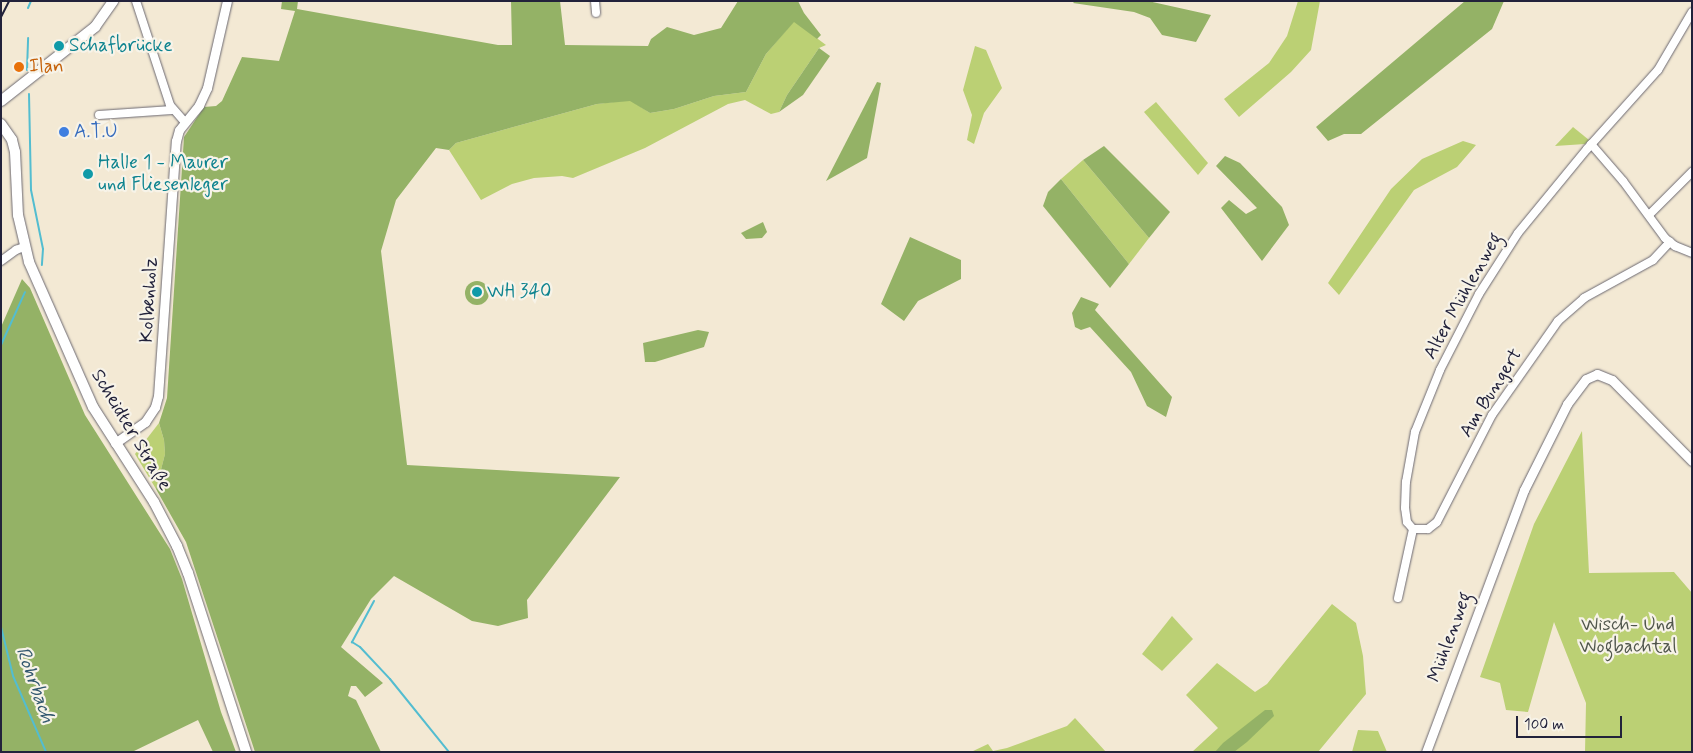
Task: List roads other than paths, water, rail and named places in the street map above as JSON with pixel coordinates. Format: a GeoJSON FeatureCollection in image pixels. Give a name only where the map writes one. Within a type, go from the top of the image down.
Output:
{"type":"FeatureCollection","features":[{"type":"Feature","properties":{"kind":"main road"},"geometry":{"type":"LineString","coordinates":[[1,101],[50,65],[95,27],[113,1]]}},
{"type":"Feature","properties":{"kind":"main road","name":"Scheidter Straße"},"geometry":{"type":"LineString","coordinates":[[1,124],[12,140],[16,152],[18,216],[24,247],[82,386],[115,443],[154,502],[177,546],[188,573],[246,752]]}},
{"type":"Feature","properties":{"kind":"street"},"geometry":{"type":"LineString","coordinates":[[136,1],[172,110],[185,122],[199,105],[208,88],[226,1]]}},
{"type":"Feature","properties":{"kind":"street"},"geometry":{"type":"LineString","coordinates":[[595,1],[596,13]]}},
{"type":"Feature","properties":{"kind":"street","name":"Alter Mühlenweg"},"geometry":{"type":"LineString","coordinates":[[1413,529],[1407,522],[1406,508],[1411,453],[1419,417],[1440,370],[1479,294],[1508,245],[1591,144],[1658,70],[1692,12]]}},
{"type":"Feature","properties":{"kind":"street"},"geometry":{"type":"LineString","coordinates":[[99,115],[172,110]]}},
{"type":"Feature","properties":{"kind":"street","name":"Kolbenholz"},"geometry":{"type":"LineString","coordinates":[[115,443],[145,422],[155,407],[158,396],[176,140],[185,122]]}},
{"type":"Feature","properties":{"kind":"street"},"geometry":{"type":"LineString","coordinates":[[1591,144],[1670,242],[1692,253]]}},
{"type":"Feature","properties":{"kind":"street"},"geometry":{"type":"LineString","coordinates":[[1649,215],[1692,172]]}},
{"type":"Feature","properties":{"kind":"street","name":"Am Bungert"},"geometry":{"type":"LineString","coordinates":[[1413,529],[1428,529],[1437,522],[1492,415],[1558,320],[1578,301],[1653,260],[1670,242]]}},
{"type":"Feature","properties":{"kind":"street"},"geometry":{"type":"LineString","coordinates":[[1,261],[16,250],[24,247]]}},
{"type":"Feature","properties":{"kind":"street","name":"Mühlenweg"},"geometry":{"type":"LineString","coordinates":[[1426,752],[1506,535],[1540,454],[1567,404],[1586,379],[1592,375],[1602,375],[1612,380],[1692,461]]}},
{"type":"Feature","properties":{"kind":"street"},"geometry":{"type":"LineString","coordinates":[[1398,598],[1413,529]]}},
{"type":"Feature","properties":{"kind":"waterway","name":"Rohrbach"},"geometry":{"type":"LineString","coordinates":[[28,8],[31,1]]}},
{"type":"Feature","properties":{"kind":"waterway","name":"Rohrbach"},"geometry":{"type":"LineString","coordinates":[[27,70],[28,38]]}},
{"type":"Feature","properties":{"kind":"waterway","name":"Rohrbach"},"geometry":{"type":"LineString","coordinates":[[29,94],[31,190],[43,249],[42,265]]}},
{"type":"Feature","properties":{"kind":"waterway","name":"Rohrbach"},"geometry":{"type":"LineString","coordinates":[[1,345],[25,292]]}},
{"type":"Feature","properties":{"kind":"waterway"},"geometry":{"type":"LineString","coordinates":[[374,601],[352,642],[360,647],[390,679],[449,752]]}},
{"type":"Feature","properties":{"kind":"waterway","name":"Rohrbach"},"geometry":{"type":"LineString","coordinates":[[1,627],[13,676],[46,752]]}},
{"type":"Feature","properties":{"kind":"railway"},"geometry":{"type":"LineString","coordinates":[[1,17],[9,1]]}},
{"type":"Feature","properties":{"kind":"place","name":"Schafbrücke"},"geometry":{"type":"Point","coordinates":[59,46]}},
{"type":"Feature","properties":{"kind":"place","name":"Ilan"},"geometry":{"type":"Point","coordinates":[19,67]}},
{"type":"Feature","properties":{"kind":"place","name":"A.T.U"},"geometry":{"type":"Point","coordinates":[64,132]}},
{"type":"Feature","properties":{"kind":"place","name":"Halle 1 - Maurer und Fliesenleger"},"geometry":{"type":"Point","coordinates":[88,174]}},
{"type":"Feature","properties":{"kind":"place","name":"WH 340"},"geometry":{"type":"Point","coordinates":[477,292]}},
{"type":"Feature","properties":{"kind":"park label","name":"Wisch- Und Wogbachtal"},"geometry":{"type":"Point","coordinates":[1628,636]}}]}
